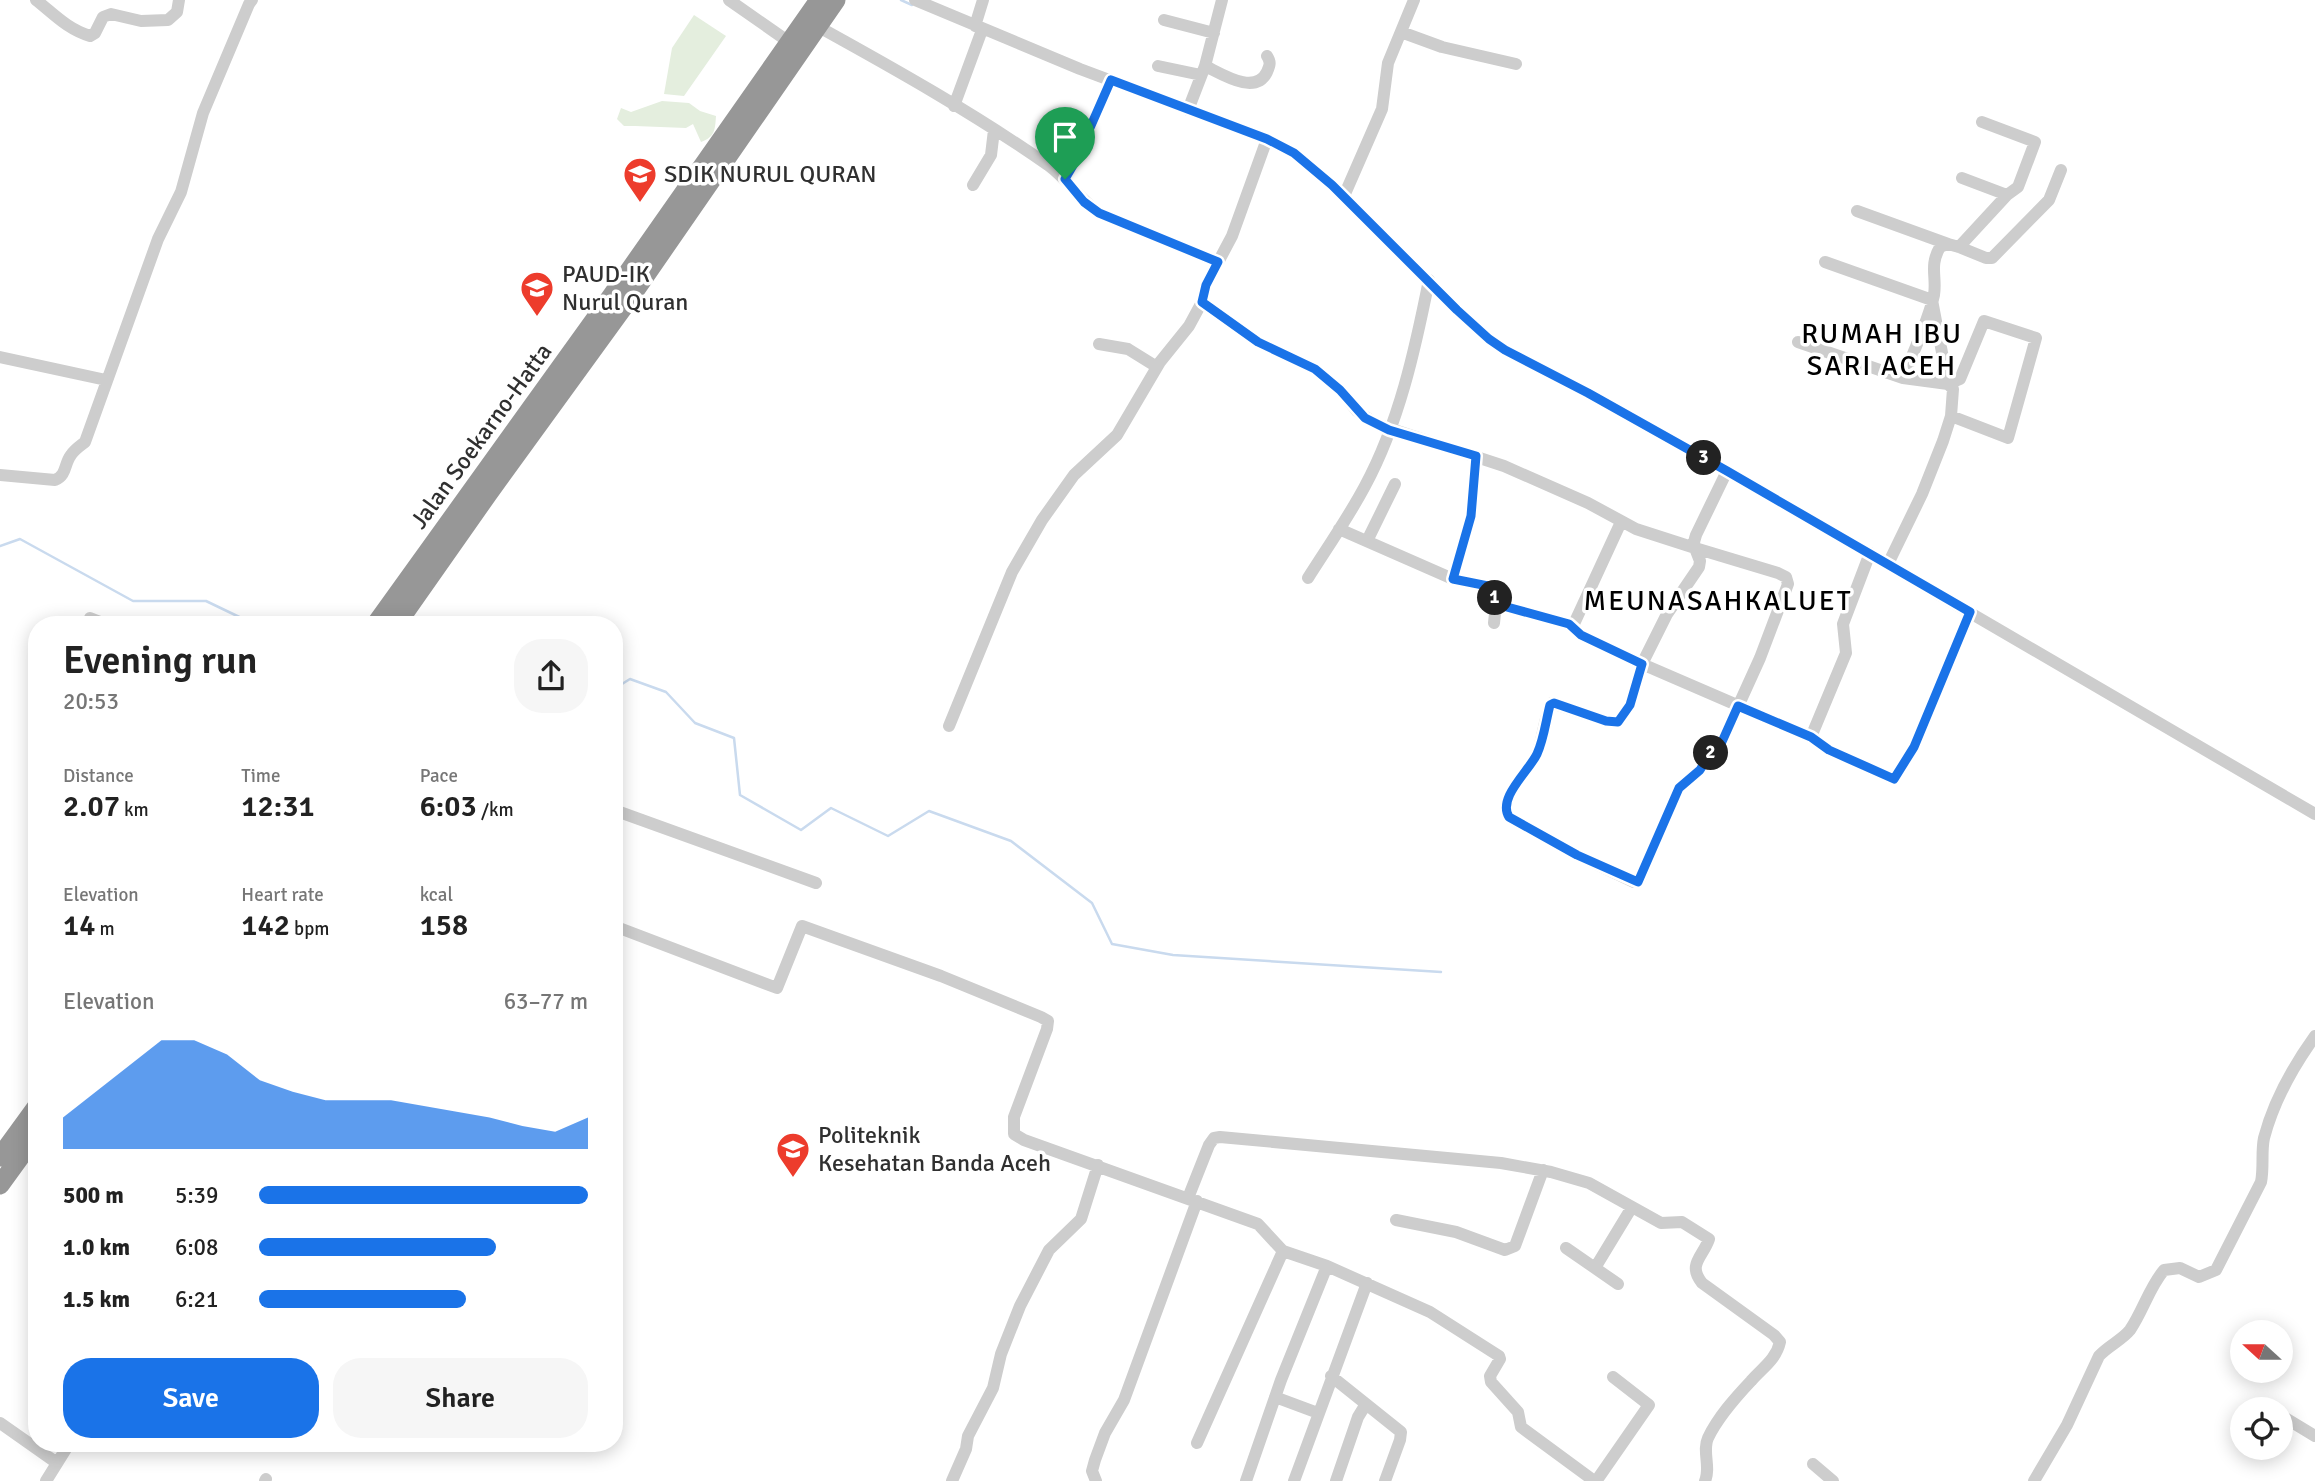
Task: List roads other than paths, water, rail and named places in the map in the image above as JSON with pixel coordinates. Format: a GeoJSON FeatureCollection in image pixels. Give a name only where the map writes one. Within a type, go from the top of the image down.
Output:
{"type":"FeatureCollection","features":[{"type":"Feature","properties":{"kind":"highway","name":"Jalan Soekarno-Hatta"},"geometry":{"type":"LineString","coordinates":[[402,616],[646,260],[819,0]]}},
{"type":"Feature","properties":{"kind":"highway","name":"Jalan Soekarno-Hatta"},"geometry":{"type":"LineString","coordinates":[[382,616],[836,0]]}},
{"type":"Feature","properties":{"kind":"highway"},"geometry":{"type":"LineString","coordinates":[[0,1157],[28,1118]]}},
{"type":"Feature","properties":{"kind":"highway"},"geometry":{"type":"LineString","coordinates":[[0,1185],[28,1146]]}},
{"type":"Feature","properties":{"kind":"street"},"geometry":{"type":"LineString","coordinates":[[36,0],[61,22],[78,33],[90,36],[95,33],[103,17],[111,14],[141,21],[168,20],[177,12],[179,0]]}},
{"type":"Feature","properties":{"kind":"street"},"geometry":{"type":"LineString","coordinates":[[0,475],[55,480],[61,478],[69,457],[85,442],[158,239],[181,192],[203,113],[252,0]]}},
{"type":"Feature","properties":{"kind":"street"},"geometry":{"type":"LineString","coordinates":[[729,0],[789,42]]}},
{"type":"Feature","properties":{"kind":"street"},"geometry":{"type":"LineString","coordinates":[[915,0],[979,32],[1109,84],[1188,110],[1265,144],[1294,153],[1344,197],[1457,310],[1505,350],[1588,393],[1868,558],[1888,564],[2315,814]]}},
{"type":"Feature","properties":{"kind":"street"},"geometry":{"type":"LineString","coordinates":[[954,106],[979,32],[984,0]]}},
{"type":"Feature","properties":{"kind":"street"},"geometry":{"type":"LineString","coordinates":[[1188,110],[1203,71],[1222,0]]}},
{"type":"Feature","properties":{"kind":"street"},"geometry":{"type":"LineString","coordinates":[[1344,197],[1382,109],[1388,63],[1414,0]]}},
{"type":"Feature","properties":{"kind":"street"},"geometry":{"type":"LineString","coordinates":[[1164,20],[1214,33]]}},
{"type":"Feature","properties":{"kind":"street"},"geometry":{"type":"LineString","coordinates":[[817,26],[994,130],[1065,179],[1084,202],[1099,213],[1218,262]]}},
{"type":"Feature","properties":{"kind":"street"},"geometry":{"type":"LineString","coordinates":[[1401,32],[1442,47],[1517,64]]}},
{"type":"Feature","properties":{"kind":"street"},"geometry":{"type":"LineString","coordinates":[[1158,66],[1203,71],[1248,84],[1261,81],[1270,62],[1267,56]]}},
{"type":"Feature","properties":{"kind":"street"},"geometry":{"type":"LineString","coordinates":[[1065,179],[1109,84]]}},
{"type":"Feature","properties":{"kind":"street"},"geometry":{"type":"LineString","coordinates":[[1903,378],[1934,294],[1933,274],[1940,247],[1954,245],[2018,187],[2035,142],[1982,122]]}},
{"type":"Feature","properties":{"kind":"street"},"geometry":{"type":"LineString","coordinates":[[973,185],[990,155],[994,130]]}},
{"type":"Feature","properties":{"kind":"street"},"geometry":{"type":"LineString","coordinates":[[949,726],[1012,572],[1042,520],[1074,475],[1117,435],[1157,367],[1189,326],[1202,302],[1206,285],[1232,236],[1265,144]]}},
{"type":"Feature","properties":{"kind":"street"},"geometry":{"type":"LineString","coordinates":[[1857,211],[1992,258],[2049,200],[2061,170]]}},
{"type":"Feature","properties":{"kind":"street"},"geometry":{"type":"LineString","coordinates":[[1962,178],[2007,195]]}},
{"type":"Feature","properties":{"kind":"street"},"geometry":{"type":"LineString","coordinates":[[1825,262],[1932,300]]}},
{"type":"Feature","properties":{"kind":"street"},"geometry":{"type":"LineString","coordinates":[[1308,578],[1365,486],[1389,430],[1414,356],[1429,280]]}},
{"type":"Feature","properties":{"kind":"street"},"geometry":{"type":"LineString","coordinates":[[1888,564],[1922,495],[1951,416],[1953,389],[1948,384],[1932,300]]}},
{"type":"Feature","properties":{"kind":"street"},"geometry":{"type":"LineString","coordinates":[[1202,302],[1258,342],[1315,369],[1340,390],[1365,418],[1389,430],[1476,456],[1576,498],[1636,529],[1695,548],[1746,562],[1778,573],[1788,580],[1760,658],[1721,744],[1709,755],[1700,770],[1679,788],[1640,879],[1634,882],[1577,855],[1509,817],[1506,805],[1509,796],[1537,754],[1550,705],[1554,703],[1606,721],[1618,722],[1630,705],[1642,664],[1667,614],[1699,567],[1700,561],[1695,548],[1694,542],[1725,475]]}},
{"type":"Feature","properties":{"kind":"street"},"geometry":{"type":"LineString","coordinates":[[1798,342],[1903,378],[1948,384],[1960,379],[1984,321],[2036,338],[2008,438],[1951,416]]}},
{"type":"Feature","properties":{"kind":"street"},"geometry":{"type":"LineString","coordinates":[[1099,344],[1128,349],[1157,367]]}},
{"type":"Feature","properties":{"kind":"street"},"geometry":{"type":"LineString","coordinates":[[0,357],[106,380]]}},
{"type":"Feature","properties":{"kind":"street"},"geometry":{"type":"LineString","coordinates":[[1453,579],[1471,516],[1476,456]]}},
{"type":"Feature","properties":{"kind":"street"},"geometry":{"type":"LineString","coordinates":[[1367,541],[1395,484]]}},
{"type":"Feature","properties":{"kind":"street"},"geometry":{"type":"LineString","coordinates":[[1573,626],[1621,522]]}},
{"type":"Feature","properties":{"kind":"street"},"geometry":{"type":"LineString","coordinates":[[1339,528],[1453,579],[1493,587],[1496,604],[1494,624]]}},
{"type":"Feature","properties":{"kind":"street"},"geometry":{"type":"LineString","coordinates":[[1811,737],[1846,653],[1843,624],[1868,558]]}},
{"type":"Feature","properties":{"kind":"street"},"geometry":{"type":"LineString","coordinates":[[1496,604],[1573,626],[1581,635],[1811,737],[1829,750],[1894,779],[1914,747],[1970,612]]}},
{"type":"Feature","properties":{"kind":"street"},"geometry":{"type":"LineString","coordinates":[[623,813],[816,884]]}},
{"type":"Feature","properties":{"kind":"street"},"geometry":{"type":"LineString","coordinates":[[623,929],[777,988],[802,926],[941,975],[1041,1017],[1048,1021],[1047,1029],[1013,1117],[1014,1134],[1024,1140],[1258,1224],[1283,1251],[1327,1266],[1430,1312],[1499,1356],[1490,1382],[1518,1412],[1521,1427],[1598,1480],[1649,1405],[1613,1377]]}},
{"type":"Feature","properties":{"kind":"street"},"geometry":{"type":"LineString","coordinates":[[2034,1481],[2067,1425],[2099,1356],[2127,1333],[2157,1278],[2164,1270],[2180,1268],[2199,1277],[2216,1270],[2261,1182],[2264,1140],[2276,1098],[2315,1036]]}},
{"type":"Feature","properties":{"kind":"street"},"geometry":{"type":"LineString","coordinates":[[1096,1481],[1092,1471],[1095,1460],[1105,1433],[1124,1400],[1209,1145],[1214,1138],[1220,1137],[1501,1163],[1544,1170],[1589,1183],[1661,1223],[1682,1222],[1707,1236],[1709,1242],[1695,1268],[1695,1275],[1780,1342],[1767,1367],[1754,1377],[1731,1404],[1708,1437],[1708,1471],[1705,1481]]}},
{"type":"Feature","properties":{"kind":"street"},"geometry":{"type":"LineString","coordinates":[[952,1481],[966,1449],[968,1436],[993,1388],[1001,1354],[1020,1306],[1049,1250],[1081,1219],[1098,1166]]}},
{"type":"Feature","properties":{"kind":"street"},"geometry":{"type":"LineString","coordinates":[[1396,1220],[1456,1232],[1505,1250],[1511,1249],[1515,1246],[1544,1170]]}},
{"type":"Feature","properties":{"kind":"street"},"geometry":{"type":"LineString","coordinates":[[1595,1268],[1632,1207]]}},
{"type":"Feature","properties":{"kind":"street"},"geometry":{"type":"LineString","coordinates":[[1566,1248],[1618,1284]]}},
{"type":"Feature","properties":{"kind":"street"},"geometry":{"type":"LineString","coordinates":[[1197,1443],[1283,1251]]}},
{"type":"Feature","properties":{"kind":"street"},"geometry":{"type":"LineString","coordinates":[[1246,1481],[1275,1397],[1327,1266]]}},
{"type":"Feature","properties":{"kind":"street"},"geometry":{"type":"LineString","coordinates":[[1294,1481],[1367,1283]]}},
{"type":"Feature","properties":{"kind":"street"},"geometry":{"type":"LineString","coordinates":[[1331,1376],[1401,1432],[1401,1440],[1385,1481]]}},
{"type":"Feature","properties":{"kind":"street"},"geometry":{"type":"LineString","coordinates":[[1275,1397],[1318,1413]]}},
{"type":"Feature","properties":{"kind":"street"},"geometry":{"type":"LineString","coordinates":[[1336,1481],[1358,1417],[1366,1404]]}},
{"type":"Feature","properties":{"kind":"street"},"geometry":{"type":"LineString","coordinates":[[0,1423],[28,1443]]}},
{"type":"Feature","properties":{"kind":"street"},"geometry":{"type":"LineString","coordinates":[[2293,1423],[2315,1436]]}},
{"type":"Feature","properties":{"kind":"street"},"geometry":{"type":"LineString","coordinates":[[41,1452],[57,1463]]}},
{"type":"Feature","properties":{"kind":"street"},"geometry":{"type":"LineString","coordinates":[[46,1481],[64,1452]]}},
{"type":"Feature","properties":{"kind":"street"},"geometry":{"type":"LineString","coordinates":[[1813,1464],[1833,1481]]}},
{"type":"Feature","properties":{"kind":"waterway"},"geometry":{"type":"LineString","coordinates":[[901,0],[912,5]]}},
{"type":"Feature","properties":{"kind":"waterway"},"geometry":{"type":"LineString","coordinates":[[0,546],[20,539],[133,601],[206,601],[237,616]]}},
{"type":"Feature","properties":{"kind":"waterway"},"geometry":{"type":"LineString","coordinates":[[623,683],[630,679],[666,692],[695,723],[734,738],[740,795],[801,830],[831,808],[888,836],[929,811],[1011,841],[1092,903],[1112,944],[1173,955],[1441,972]]}},
{"type":"Feature","properties":{"kind":"place","name":"SDIK NURUL QURAN"},"geometry":{"type":"Point","coordinates":[640,204]}},
{"type":"Feature","properties":{"kind":"place","name":"PAUD-IK Nurul Quran"},"geometry":{"type":"Point","coordinates":[537,318]}},
{"type":"Feature","properties":{"kind":"place","name":"Politeknik Kesehatan Banda Aceh"},"geometry":{"type":"Point","coordinates":[793,1179]}},
{"type":"Feature","properties":{"kind":"district","name":"RUMAH IBU SARI ACEH"},"geometry":{"type":"Point","coordinates":[1882,349]}},
{"type":"Feature","properties":{"kind":"district","name":"MEUNASAHKALUET"},"geometry":{"type":"Point","coordinates":[1718,600]}}]}
